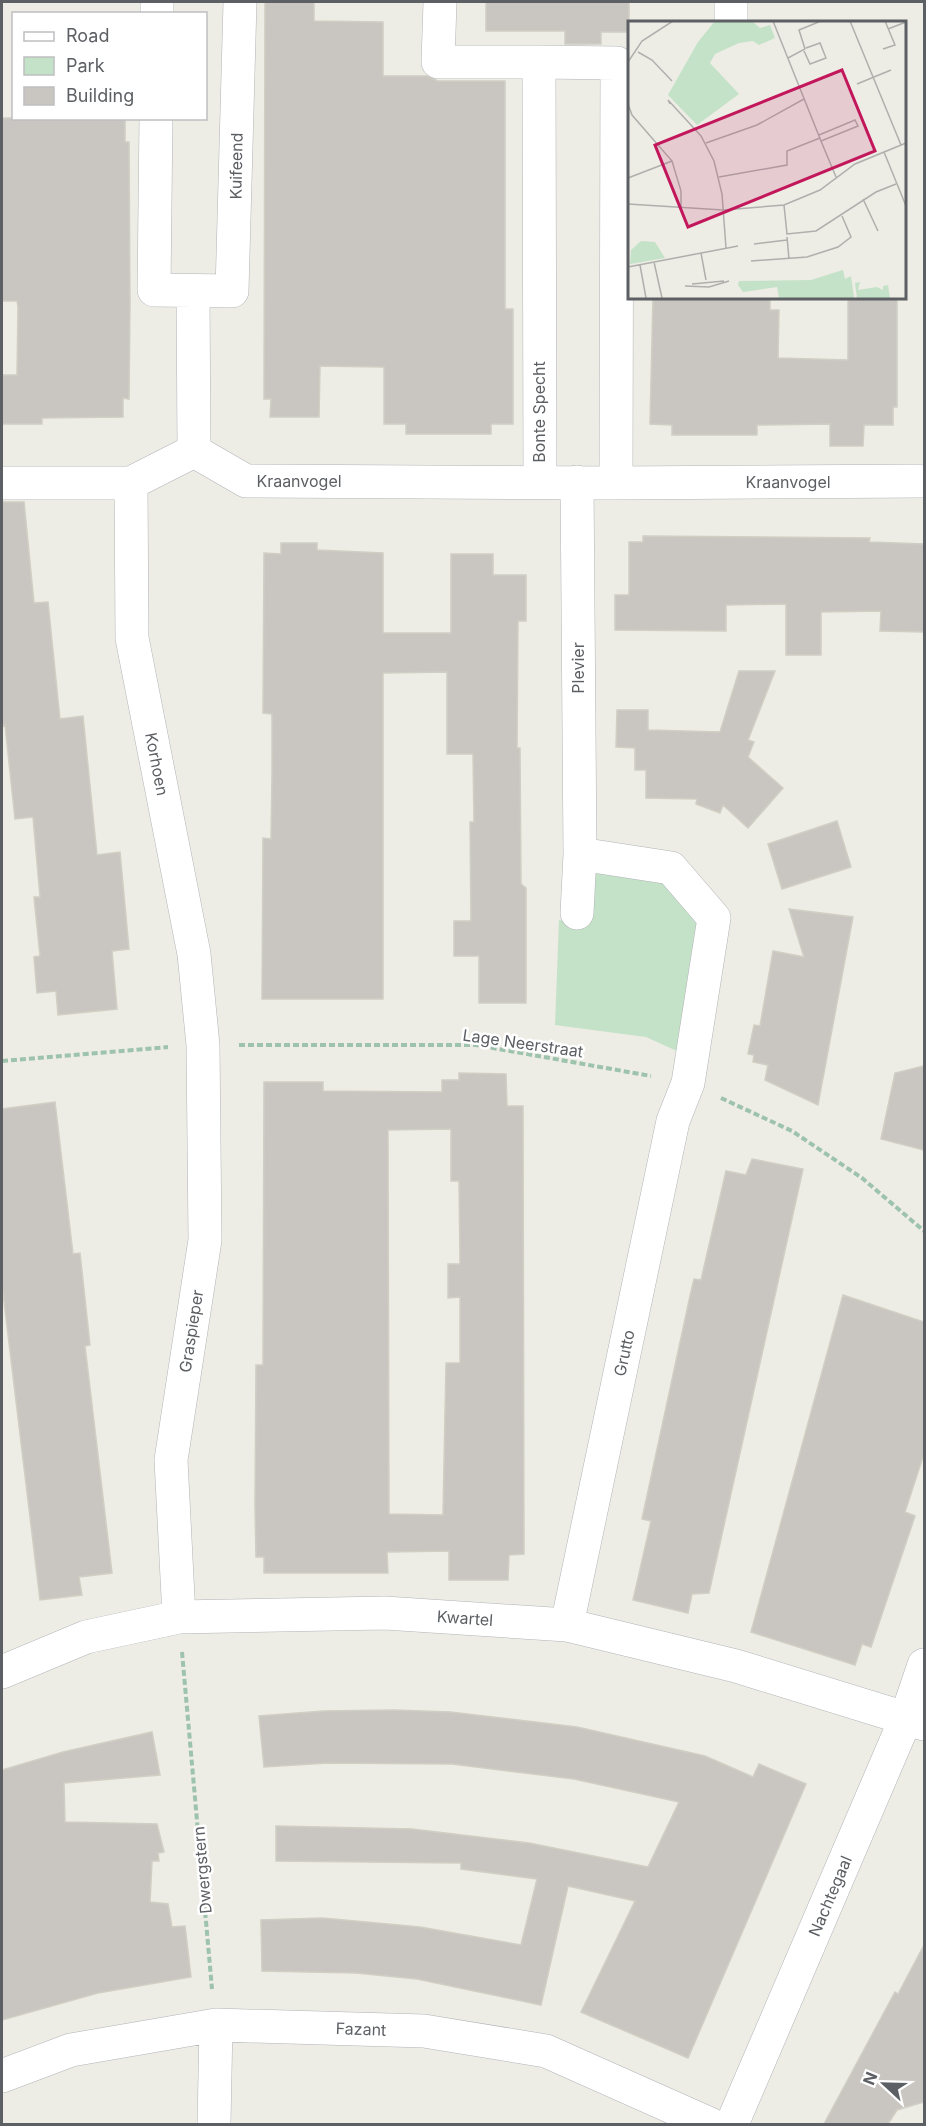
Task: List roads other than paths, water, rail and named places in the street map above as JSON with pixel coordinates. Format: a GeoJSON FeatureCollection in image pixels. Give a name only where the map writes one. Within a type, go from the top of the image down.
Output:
{"type":"FeatureCollection","features":[{"type":"Feature","properties":{"kind":"street","name":"Kuifeend"},"geometry":{"type":"LineString","coordinates":[[156,120],[154,290],[232,291],[240,2]]}},
{"type":"Feature","properties":{"kind":"street"},"geometry":{"type":"LineString","coordinates":[[440,2],[438,62],[623,63],[616,483]]}},
{"type":"Feature","properties":{"kind":"street"},"geometry":{"type":"LineString","coordinates":[[730,2],[731,21]]}},
{"type":"Feature","properties":{"kind":"street","name":"Bonte Specht"},"geometry":{"type":"LineString","coordinates":[[539,62],[540,481],[616,483]]}},
{"type":"Feature","properties":{"kind":"street"},"geometry":{"type":"LineString","coordinates":[[2,483],[131,483],[194,451],[193,292]]}},
{"type":"Feature","properties":{"kind":"street","name":"Kraanvogel"},"geometry":{"type":"LineString","coordinates":[[194,451],[246,481],[540,481]]}},
{"type":"Feature","properties":{"kind":"street","name":"Kraanvogel"},"geometry":{"type":"LineString","coordinates":[[616,483],[924,481]]}},
{"type":"Feature","properties":{"kind":"street","name":"Plevier"},"geometry":{"type":"LineString","coordinates":[[577,482],[580,854],[577,914]]}},
{"type":"Feature","properties":{"kind":"street","name":"Korhoen"},"geometry":{"type":"LineString","coordinates":[[131,483],[132,638],[194,954],[203,1045]]}},
{"type":"Feature","properties":{"kind":"street","name":"Grutto"},"geometry":{"type":"LineString","coordinates":[[567,1625],[673,1121],[688,1083],[714,918],[671,868],[580,854]]}},
{"type":"Feature","properties":{"kind":"street","name":"Graspieper"},"geometry":{"type":"LineString","coordinates":[[178,1617],[171,1460],[205,1240],[203,1045]]}},
{"type":"Feature","properties":{"kind":"street","name":"Kwartel"},"geometry":{"type":"LineString","coordinates":[[2,1672],[86,1636],[178,1617],[385,1613],[567,1625],[736,1666],[915,1721]]}},
{"type":"Feature","properties":{"kind":"street","name":"Nachtegaal"},"geometry":{"type":"LineString","coordinates":[[732,2124],[915,1721],[924,1665]]}},
{"type":"Feature","properties":{"kind":"street"},"geometry":{"type":"LineString","coordinates":[[214,2124],[216,2025]]}},
{"type":"Feature","properties":{"kind":"street","name":"Fazant"},"geometry":{"type":"LineString","coordinates":[[2,2076],[71,2050],[216,2025],[424,2031],[546,2050],[710,2124]]}}]}
